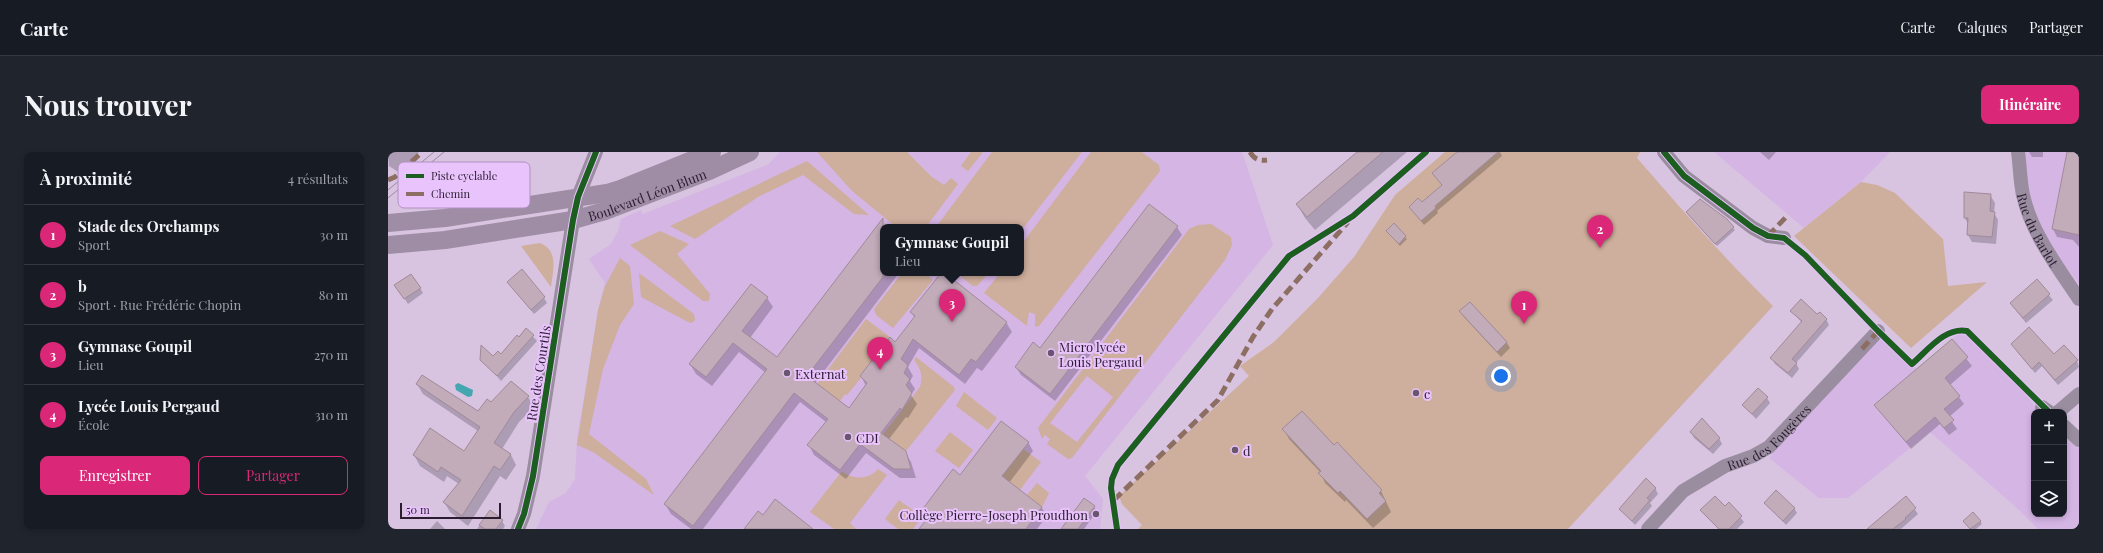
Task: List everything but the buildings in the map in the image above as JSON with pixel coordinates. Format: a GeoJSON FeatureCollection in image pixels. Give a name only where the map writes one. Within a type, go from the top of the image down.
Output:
{"type":"FeatureCollection","features":[{"type":"Feature","properties":{"kind":"main road","name":"Boulevard Léon Blum"},"geometry":{"type":"LineString","coordinates":[[388,246],[445,240],[575,208],[712,152]]}},
{"type":"Feature","properties":{"kind":"main road","name":"Boulevard Léon Blum"},"geometry":{"type":"LineString","coordinates":[[388,223],[575,208],[606,211],[709,171],[750,152]]}},
{"type":"Feature","properties":{"kind":"street","name":"Rue des Courtils"},"geometry":{"type":"LineString","coordinates":[[518,529],[524,514],[533,476],[575,208],[596,152]]}},
{"type":"Feature","properties":{"kind":"street"},"geometry":{"type":"LineString","coordinates":[[1664,152],[1684,176],[1753,228],[1768,236],[1784,238]]}},
{"type":"Feature","properties":{"kind":"street","name":"Rue du Barlot"},"geometry":{"type":"LineString","coordinates":[[2018,152],[2023,194],[2033,222],[2044,248],[2079,299]]}},
{"type":"Feature","properties":{"kind":"street","name":"Rue des Fougères"},"geometry":{"type":"LineString","coordinates":[[1648,529],[1683,491],[1725,466],[1753,456],[1769,447],[1862,350],[1878,331]]}},
{"type":"Feature","properties":{"kind":"street"},"geometry":{"type":"LineString","coordinates":[[2062,409],[2079,394]]}},
{"type":"Feature","properties":{"kind":"street"},"geometry":{"type":"LineString","coordinates":[[2067,429],[2079,440]]}},
{"type":"Feature","properties":{"kind":"shaded area"},"geometry":{"type":"Polygon","coordinates":[[[780,152],[1242,152],[1273,245],[1085,476],[1103,499],[1100,529],[536,529],[549,502],[566,493],[575,479],[577,439],[600,302],[605,283],[589,259],[611,244],[618,231],[621,219],[641,210],[643,214],[769,164],[780,152]]]}},
{"type":"Feature","properties":{"kind":"shaded area"},"geometry":{"type":"Polygon","coordinates":[[[817,152],[908,152],[932,177],[944,185],[951,178],[958,184],[928,224],[892,224],[852,191],[817,152]]]}},
{"type":"Feature","properties":{"kind":"shaded area"},"geometry":{"type":"Polygon","coordinates":[[[971,152],[983,152],[968,171],[961,166],[971,152]]]}},
{"type":"Feature","properties":{"kind":"shaded area"},"geometry":{"type":"Polygon","coordinates":[[[992,152],[1082,152],[1024,227],[1024,224],[938,224],[992,152]]]}},
{"type":"Feature","properties":{"kind":"shaded area"},"geometry":{"type":"Polygon","coordinates":[[[1091,152],[1142,152],[1159,165],[1160,171],[1039,326],[1035,327],[1035,314],[1029,312],[1027,326],[984,293],[998,276],[1024,276],[1024,241],[1091,152]]]}},
{"type":"Feature","properties":{"kind":"shaded area"},"geometry":{"type":"Polygon","coordinates":[[[1445,152],[1640,152],[1637,158],[1704,234],[1773,306],[1568,529],[1138,529],[1142,525],[1122,504],[1119,496],[1249,376],[1240,366],[1274,342],[1318,298],[1354,257],[1395,195],[1445,152]]]}},
{"type":"Feature","properties":{"kind":"shaded area"},"geometry":{"type":"Polygon","coordinates":[[[1714,152],[1890,152],[1861,182],[1804,228],[1714,152]]]}},
{"type":"Feature","properties":{"kind":"shaded area"},"geometry":{"type":"Polygon","coordinates":[[[2024,152],[2079,152],[2079,284],[2049,245],[2028,194],[2024,152]]]}},
{"type":"Feature","properties":{"kind":"shaded area"},"geometry":{"type":"Polygon","coordinates":[[[807,161],[869,215],[854,214],[803,175],[758,197],[695,239],[670,226],[807,161]]]}},
{"type":"Feature","properties":{"kind":"shaded area"},"geometry":{"type":"Polygon","coordinates":[[[1861,182],[1877,185],[1895,193],[1943,239],[1948,286],[1987,282],[1911,348],[1794,236],[1861,182]]]}},
{"type":"Feature","properties":{"kind":"shaded area"},"geometry":{"type":"Polygon","coordinates":[[[1211,224],[1231,237],[1232,245],[1225,260],[1072,458],[1068,459],[1047,444],[1050,439],[1045,435],[1042,439],[1038,428],[1189,229],[1198,225],[1211,224]],[[1087,376],[1050,423],[1077,442],[1113,397],[1087,376]]]}},
{"type":"Feature","properties":{"kind":"shaded area"},"geometry":{"type":"Polygon","coordinates":[[[660,231],[689,244],[677,254],[710,294],[709,301],[703,301],[630,245],[660,231]]]}},
{"type":"Feature","properties":{"kind":"shaded area"},"geometry":{"type":"Polygon","coordinates":[[[540,243],[546,246],[552,256],[553,268],[551,287],[521,246],[540,243]]]}},
{"type":"Feature","properties":{"kind":"shaded area"},"geometry":{"type":"Polygon","coordinates":[[[620,258],[630,266],[634,304],[620,325],[603,369],[589,434],[646,479],[654,495],[593,452],[577,445],[598,310],[605,286],[620,258]]]}},
{"type":"Feature","properties":{"kind":"shaded area"},"geometry":{"type":"Polygon","coordinates":[[[639,273],[694,314],[695,320],[692,323],[688,322],[641,297],[639,273]]]}},
{"type":"Feature","properties":{"kind":"shaded area"},"geometry":{"type":"Polygon","coordinates":[[[900,276],[928,276],[933,280],[893,328],[876,315],[874,309],[900,276]]]}},
{"type":"Feature","properties":{"kind":"shaded area"},"geometry":{"type":"Polygon","coordinates":[[[960,276],[986,276],[977,286],[973,286],[960,276]]]}},
{"type":"Feature","properties":{"kind":"shaded area"},"geometry":{"type":"Polygon","coordinates":[[[866,319],[890,337],[860,376],[861,378],[840,401],[817,384],[866,319]]]}},
{"type":"Feature","properties":{"kind":"shaded area"},"geometry":{"type":"Polygon","coordinates":[[[1961,332],[1967,334],[2026,394],[2037,409],[2031,409],[2031,517],[2067,517],[2067,438],[2079,448],[2079,529],[2038,529],[2018,509],[1930,432],[1848,498],[1819,498],[1769,458],[1880,335],[1917,369],[1961,332]]]}},
{"type":"Feature","properties":{"kind":"shaded area"},"geometry":{"type":"Polygon","coordinates":[[[916,357],[954,387],[955,390],[906,451],[883,434],[920,387],[921,376],[920,370],[914,360],[916,357]]]}},
{"type":"Feature","properties":{"kind":"shaded area"},"geometry":{"type":"Polygon","coordinates":[[[458,383],[473,390],[472,396],[468,397],[456,390],[455,385],[458,383]]]}},
{"type":"Feature","properties":{"kind":"shaded area"},"geometry":{"type":"Polygon","coordinates":[[[964,392],[997,418],[988,430],[956,406],[964,392]]]}},
{"type":"Feature","properties":{"kind":"shaded area"},"geometry":{"type":"Polygon","coordinates":[[[950,432],[973,450],[959,468],[935,451],[950,432]]]}},
{"type":"Feature","properties":{"kind":"shaded area"},"geometry":{"type":"Polygon","coordinates":[[[1023,449],[1041,462],[1020,490],[1002,476],[1023,449]]]}},
{"type":"Feature","properties":{"kind":"shaded area"},"geometry":{"type":"Polygon","coordinates":[[[878,469],[887,475],[850,523],[856,529],[834,529],[810,512],[842,471],[851,476],[860,478],[874,473],[878,469]]]}},
{"type":"Feature","properties":{"kind":"shaded area"},"geometry":{"type":"Polygon","coordinates":[[[1037,483],[1049,493],[1042,507],[1027,495],[1037,483]]]}},
{"type":"Feature","properties":{"kind":"shaded area"},"geometry":{"type":"Polygon","coordinates":[[[899,500],[922,517],[913,529],[898,529],[885,519],[899,500]]]}},
{"type":"Feature","properties":{"kind":"tram line"},"geometry":{"type":"LineString","coordinates":[[422,162],[434,152]]}},
{"type":"Feature","properties":{"kind":"tram line"},"geometry":{"type":"LineString","coordinates":[[432,162],[444,152]]}},
{"type":"Feature","properties":{"kind":"tram line"},"geometry":{"type":"LineString","coordinates":[[388,190],[398,182]]}},
{"type":"Feature","properties":{"kind":"tram line"},"geometry":{"type":"LineString","coordinates":[[388,198],[398,190]]}},
{"type":"Feature","properties":{"kind":"marked path"},"geometry":{"type":"LineString","coordinates":[[411,162],[422,152]]}},
{"type":"Feature","properties":{"kind":"marked path"},"geometry":{"type":"LineString","coordinates":[[1250,152],[1257,159],[1267,160]]}},
{"type":"Feature","properties":{"kind":"marked path"},"geometry":{"type":"LineString","coordinates":[[388,180],[398,174]]}},
{"type":"Feature","properties":{"kind":"marked path"},"geometry":{"type":"LineString","coordinates":[[1768,236],[1788,215]]}},
{"type":"Feature","properties":{"kind":"marked path"},"geometry":{"type":"LineString","coordinates":[[1114,500],[1218,400],[1253,337],[1272,309],[1348,222]]}},
{"type":"Feature","properties":{"kind":"marked path"},"geometry":{"type":"LineString","coordinates":[[1862,349],[1878,331]]}},
{"type":"Feature","properties":{"kind":"cycle path"},"geometry":{"type":"LineString","coordinates":[[518,529],[524,514],[533,476],[573,220],[578,197],[596,152]]}},
{"type":"Feature","properties":{"kind":"cycle path"},"geometry":{"type":"LineString","coordinates":[[1117,529],[1111,488],[1112,479],[1118,465],[1289,256],[1353,216],[1426,152]]}},
{"type":"Feature","properties":{"kind":"cycle path"},"geometry":{"type":"LineString","coordinates":[[1664,152],[1684,176],[1753,228],[1768,236],[1784,238],[1805,255],[1912,364],[1944,336],[1951,332],[1967,331],[2046,409]]}},
{"type":"Feature","properties":{"kind":"place","name":"b"},"geometry":{"type":"Point","coordinates":[1600,248]}},
{"type":"Feature","properties":{"kind":"place","name":"Gymnase Goupil"},"geometry":{"type":"Point","coordinates":[952,322]}},
{"type":"Feature","properties":{"kind":"place","name":"Stade des Orchamps"},"geometry":{"type":"Point","coordinates":[1524,324]}},
{"type":"Feature","properties":{"kind":"place","name":"Micro lycée Louis Pergaud"},"geometry":{"type":"Point","coordinates":[1051,353]}},
{"type":"Feature","properties":{"kind":"place","name":"Lycée Louis Pergaud"},"geometry":{"type":"Point","coordinates":[880,370]}},
{"type":"Feature","properties":{"kind":"place","name":"Externat"},"geometry":{"type":"Point","coordinates":[787,373]}},
{"type":"Feature","properties":{"kind":"place","name":"c"},"geometry":{"type":"Point","coordinates":[1416,393]}},
{"type":"Feature","properties":{"kind":"place","name":"CDI"},"geometry":{"type":"Point","coordinates":[848,437]}},
{"type":"Feature","properties":{"kind":"place","name":"d"},"geometry":{"type":"Point","coordinates":[1235,450]}},
{"type":"Feature","properties":{"kind":"place","name":"Collège Pierre-Joseph Proudhon"},"geometry":{"type":"Point","coordinates":[1096,514]}}]}
